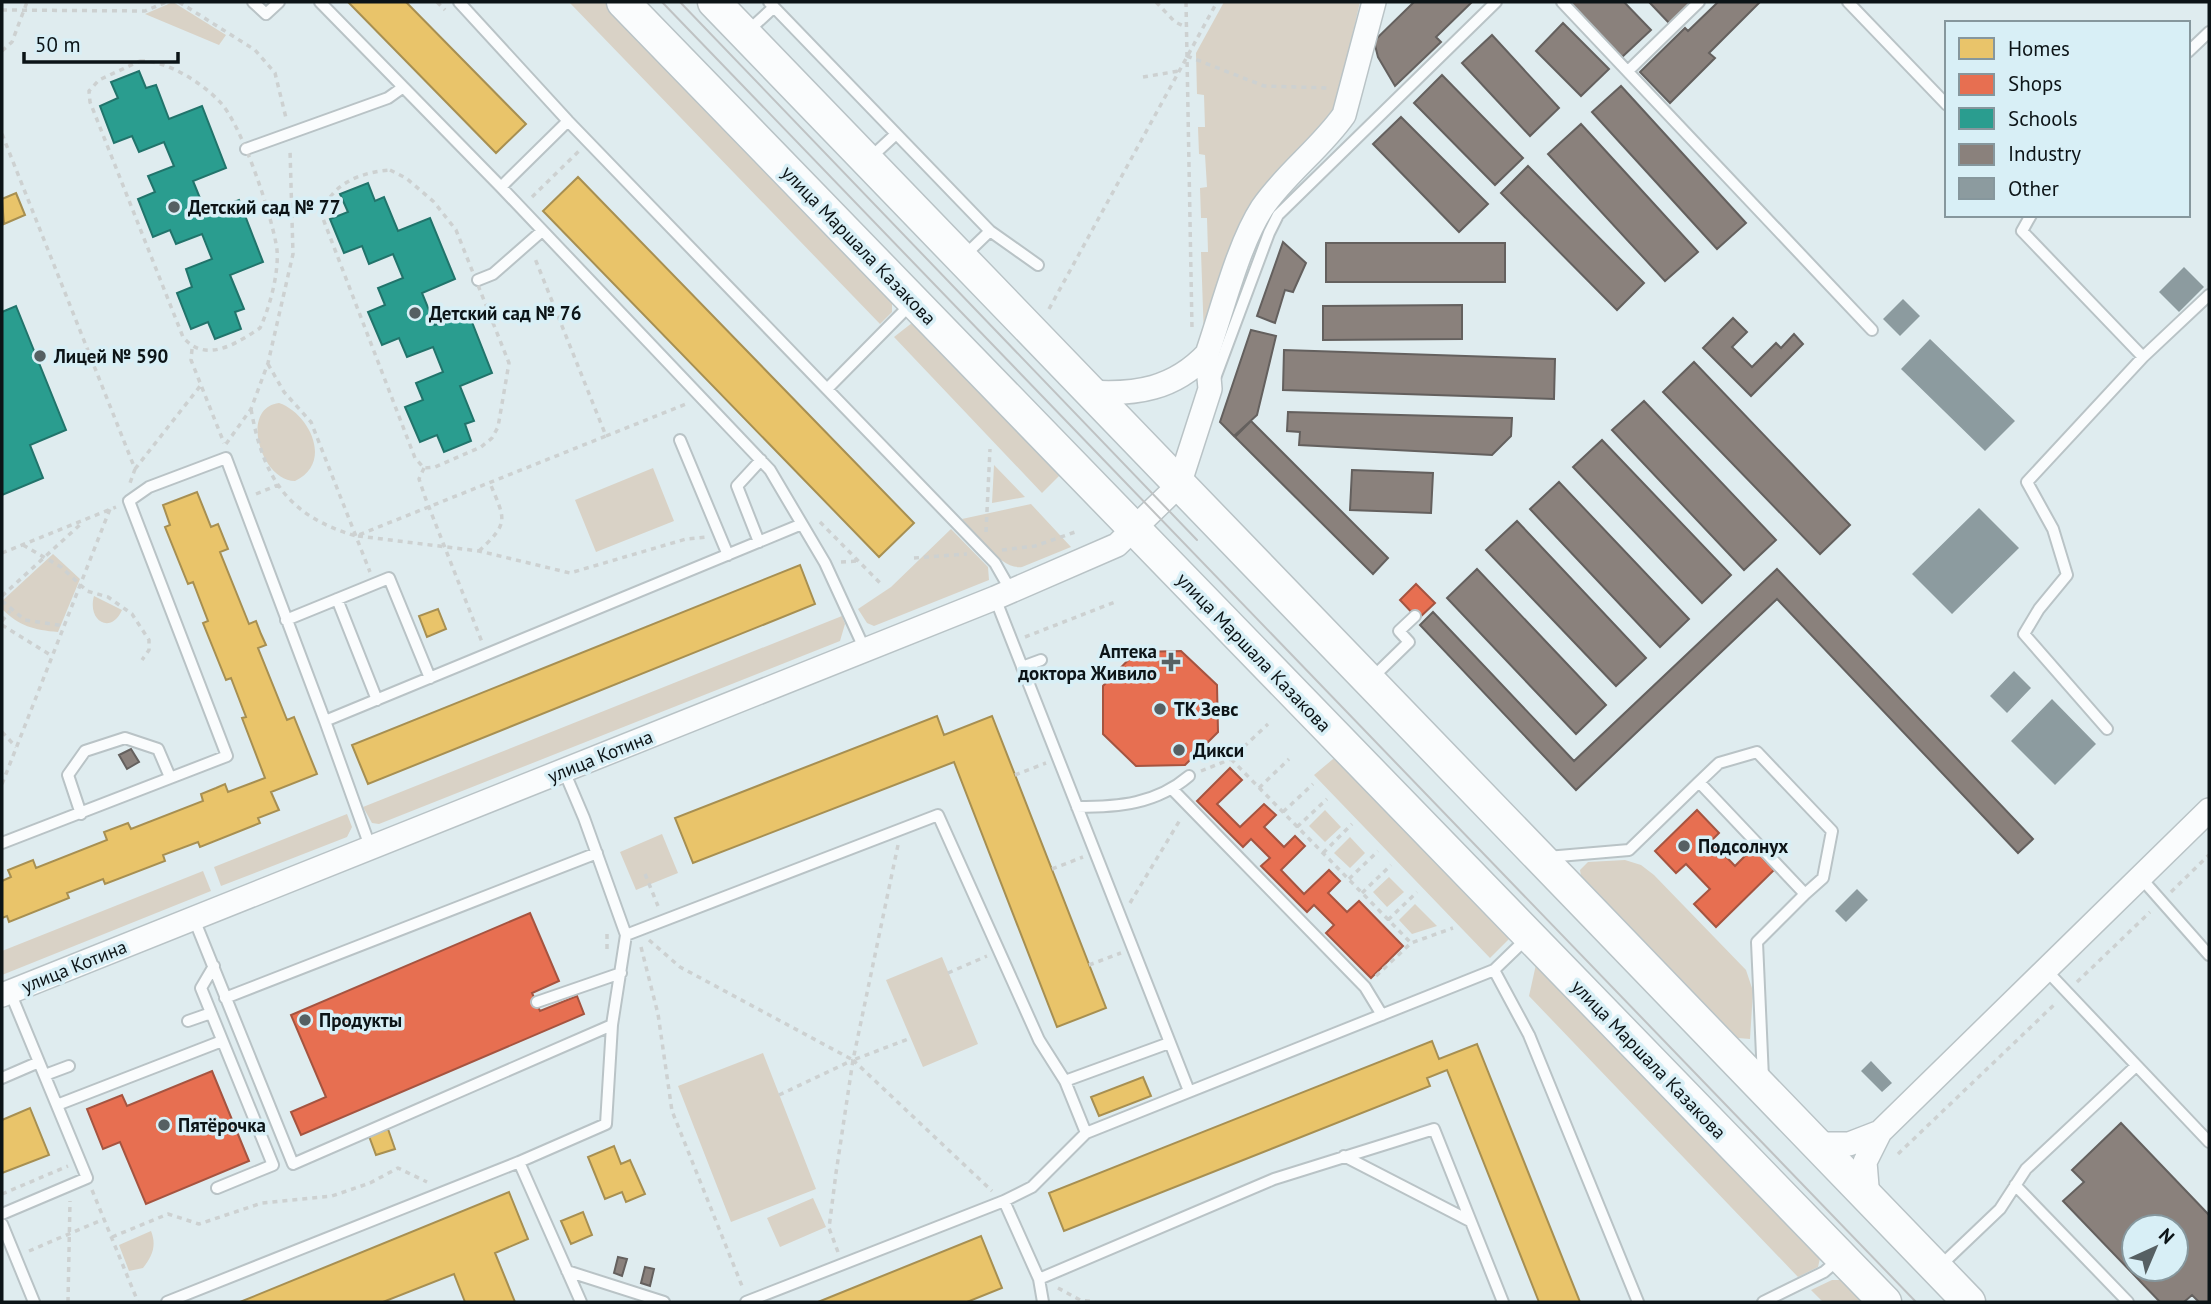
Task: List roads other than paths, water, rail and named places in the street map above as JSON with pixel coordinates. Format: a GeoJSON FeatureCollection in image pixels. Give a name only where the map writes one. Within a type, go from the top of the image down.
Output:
{"type":"FeatureCollection","features":[{"type":"Feature","properties":{"kind":"main road","name":"улица Маршала Казакова"},"geometry":{"type":"LineString","coordinates":[[623,2],[1885,1302]]}},
{"type":"Feature","properties":{"kind":"main road"},"geometry":{"type":"LineString","coordinates":[[714,2],[1537,858],[1969,1302]]}},
{"type":"Feature","properties":{"kind":"street"},"geometry":{"type":"LineString","coordinates":[[1179,485],[1210,389],[1207,355],[1252,225],[1278,188],[1344,116],[1374,2]]}},
{"type":"Feature","properties":{"kind":"street"},"geometry":{"type":"LineString","coordinates":[[1090,392],[1123,394],[1150,390],[1193,369],[1207,355]]}},
{"type":"Feature","properties":{"kind":"street","name":"улица Котина"},"geometry":{"type":"LineString","coordinates":[[6,993],[371,849],[1093,557],[1117,545],[1179,485]]}},
{"type":"Feature","properties":{"kind":"street"},"geometry":{"type":"LineString","coordinates":[[1868,1199],[1865,1162],[1880,1132],[2209,810]]}},
{"type":"Feature","properties":{"kind":"street"},"geometry":{"type":"LineString","coordinates":[[1815,1144],[1850,1144],[1880,1132]]}},
{"type":"Feature","properties":{"kind":"lane"},"geometry":{"type":"LineString","coordinates":[[253,2],[266,14],[279,2]]}},
{"type":"Feature","properties":{"kind":"lane"},"geometry":{"type":"LineString","coordinates":[[320,2],[761,460],[825,563],[865,650]]}},
{"type":"Feature","properties":{"kind":"lane"},"geometry":{"type":"LineString","coordinates":[[459,2],[568,121],[984,552],[1004,576],[1003,594],[1013,642],[1189,1091]]}},
{"type":"Feature","properties":{"kind":"lane"},"geometry":{"type":"LineString","coordinates":[[1210,389],[1278,215],[1496,2]]}},
{"type":"Feature","properties":{"kind":"lane"},"geometry":{"type":"LineString","coordinates":[[1562,2],[1872,330]]}},
{"type":"Feature","properties":{"kind":"lane"},"geometry":{"type":"LineString","coordinates":[[1628,71],[1699,2]]}},
{"type":"Feature","properties":{"kind":"lane"},"geometry":{"type":"LineString","coordinates":[[1848,2],[1945,103]]}},
{"type":"Feature","properties":{"kind":"lane"},"geometry":{"type":"LineString","coordinates":[[745,34],[772,4],[990,231],[1038,265]]}},
{"type":"Feature","properties":{"kind":"lane"},"geometry":{"type":"LineString","coordinates":[[2190,50],[2209,32]]}},
{"type":"Feature","properties":{"kind":"lane"},"geometry":{"type":"LineString","coordinates":[[246,149],[388,98],[402,88]]}},
{"type":"Feature","properties":{"kind":"lane"},"geometry":{"type":"LineString","coordinates":[[501,187],[568,121]]}},
{"type":"Feature","properties":{"kind":"lane"},"geometry":{"type":"LineString","coordinates":[[866,160],[896,134]]}},
{"type":"Feature","properties":{"kind":"lane"},"geometry":{"type":"LineString","coordinates":[[2030,217],[2021,231],[2143,357]]}},
{"type":"Feature","properties":{"kind":"lane"},"geometry":{"type":"LineString","coordinates":[[961,258],[990,231]]}},
{"type":"Feature","properties":{"kind":"lane"},"geometry":{"type":"LineString","coordinates":[[478,280],[493,274],[542,232]]}},
{"type":"Feature","properties":{"kind":"lane"},"geometry":{"type":"LineString","coordinates":[[2107,729],[2024,634],[2039,609],[2067,575],[2053,530],[2027,482],[2143,357],[2209,295]]}},
{"type":"Feature","properties":{"kind":"lane"},"geometry":{"type":"LineString","coordinates":[[827,389],[914,301]]}},
{"type":"Feature","properties":{"kind":"lane"},"geometry":{"type":"LineString","coordinates":[[680,440],[728,555]]}},
{"type":"Feature","properties":{"kind":"lane"},"geometry":{"type":"LineString","coordinates":[[2,843],[227,756],[129,501],[149,487],[226,458],[371,849]]}},
{"type":"Feature","properties":{"kind":"lane"},"geometry":{"type":"LineString","coordinates":[[759,542],[737,486],[761,460]]}},
{"type":"Feature","properties":{"kind":"lane"},"geometry":{"type":"LineString","coordinates":[[325,721],[802,524]]}},
{"type":"Feature","properties":{"kind":"lane"},"geometry":{"type":"LineString","coordinates":[[286,620],[389,578],[430,678]]}},
{"type":"Feature","properties":{"kind":"lane"},"geometry":{"type":"LineString","coordinates":[[337,599],[377,700]]}},
{"type":"Feature","properties":{"kind":"lane"},"geometry":{"type":"LineString","coordinates":[[1368,682],[1409,642],[1399,632],[1415,616]]}},
{"type":"Feature","properties":{"kind":"lane"},"geometry":{"type":"LineString","coordinates":[[1022,667],[1041,660]]}},
{"type":"Feature","properties":{"kind":"lane"},"geometry":{"type":"LineString","coordinates":[[80,814],[68,775],[85,751],[125,738],[158,749],[170,777]]}},
{"type":"Feature","properties":{"kind":"lane"},"geometry":{"type":"LineString","coordinates":[[1537,858],[1629,850],[1720,762],[1757,752],[1832,831],[1824,878],[1757,942],[1764,1091]]}},
{"type":"Feature","properties":{"kind":"lane"},"geometry":{"type":"LineString","coordinates":[[167,1302],[519,1162],[606,1124],[612,1025],[626,935],[564,771]]}},
{"type":"Feature","properties":{"kind":"lane"},"geometry":{"type":"LineString","coordinates":[[1077,807],[1127,807],[1173,790],[1189,776]]}},
{"type":"Feature","properties":{"kind":"lane"},"geometry":{"type":"LineString","coordinates":[[1699,782],[1805,894]]}},
{"type":"Feature","properties":{"kind":"lane"},"geometry":{"type":"LineString","coordinates":[[1173,790],[1365,987],[1382,1015]]}},
{"type":"Feature","properties":{"kind":"lane"},"geometry":{"type":"LineString","coordinates":[[626,935],[939,814],[1039,1040],[1065,1081],[1086,1133]]}},
{"type":"Feature","properties":{"kind":"lane"},"geometry":{"type":"LineString","coordinates":[[225,998],[597,853]]}},
{"type":"Feature","properties":{"kind":"lane"},"geometry":{"type":"LineString","coordinates":[[2141,878],[2209,955]]}},
{"type":"Feature","properties":{"kind":"lane"},"geometry":{"type":"LineString","coordinates":[[194,919],[293,1164],[612,1025]]}},
{"type":"Feature","properties":{"kind":"lane"},"geometry":{"type":"LineString","coordinates":[[747,1302],[1004,1201],[1032,1187],[1086,1133],[1494,970],[1530,937]]}},
{"type":"Feature","properties":{"kind":"lane"},"geometry":{"type":"LineString","coordinates":[[214,967],[201,988],[273,1165],[217,1188]]}},
{"type":"Feature","properties":{"kind":"lane"},"geometry":{"type":"LineString","coordinates":[[1494,970],[1529,1035],[1638,1302]]}},
{"type":"Feature","properties":{"kind":"lane"},"geometry":{"type":"LineString","coordinates":[[2046,970],[2209,1142]]}},
{"type":"Feature","properties":{"kind":"lane"},"geometry":{"type":"LineString","coordinates":[[537,1002],[621,973]]}},
{"type":"Feature","properties":{"kind":"lane"},"geometry":{"type":"LineString","coordinates":[[2,1213],[87,1178],[45,1075],[6,993]]}},
{"type":"Feature","properties":{"kind":"lane"},"geometry":{"type":"LineString","coordinates":[[188,1021],[211,1013]]}},
{"type":"Feature","properties":{"kind":"lane"},"geometry":{"type":"LineString","coordinates":[[57,1105],[222,1041]]}},
{"type":"Feature","properties":{"kind":"lane"},"geometry":{"type":"LineString","coordinates":[[1065,1081],[1169,1043]]}},
{"type":"Feature","properties":{"kind":"lane"},"geometry":{"type":"LineString","coordinates":[[2,1077],[39,1062]]}},
{"type":"Feature","properties":{"kind":"lane"},"geometry":{"type":"LineString","coordinates":[[45,1075],[69,1066]]}},
{"type":"Feature","properties":{"kind":"lane"},"geometry":{"type":"LineString","coordinates":[[1937,1269],[2000,1209],[2026,1169],[2136,1066]]}},
{"type":"Feature","properties":{"kind":"lane"},"geometry":{"type":"LineString","coordinates":[[1039,1279],[1275,1179],[1434,1129],[1503,1302]]}},
{"type":"Feature","properties":{"kind":"lane"},"geometry":{"type":"LineString","coordinates":[[1344,1156],[1470,1221]]}},
{"type":"Feature","properties":{"kind":"lane"},"geometry":{"type":"LineString","coordinates":[[519,1162],[581,1302]]}},
{"type":"Feature","properties":{"kind":"lane"},"geometry":{"type":"LineString","coordinates":[[2015,1185],[2127,1302]]}},
{"type":"Feature","properties":{"kind":"lane"},"geometry":{"type":"LineString","coordinates":[[1004,1201],[1039,1279],[1043,1302]]}},
{"type":"Feature","properties":{"kind":"lane"},"geometry":{"type":"LineString","coordinates":[[2,1224],[34,1302]]}},
{"type":"Feature","properties":{"kind":"lane"},"geometry":{"type":"LineString","coordinates":[[1763,1302],[1825,1272],[1841,1257]]}},
{"type":"Feature","properties":{"kind":"lane"},"geometry":{"type":"LineString","coordinates":[[567,1271],[664,1302]]}},
{"type":"Feature","properties":{"kind":"tram line"},"geometry":{"type":"LineString","coordinates":[[662,2],[1916,1302]]}},
{"type":"Feature","properties":{"kind":"tram line"},"geometry":{"type":"LineString","coordinates":[[680,2],[1197,540]]}},
{"type":"Feature","properties":{"kind":"place","name":"Детский сад № 77"},"geometry":{"type":"Point","coordinates":[174,207]}},
{"type":"Feature","properties":{"kind":"place","name":"Детский сад № 76"},"geometry":{"type":"Point","coordinates":[415,313]}},
{"type":"Feature","properties":{"kind":"place","name":"Лицей № 590"},"geometry":{"type":"Point","coordinates":[40,356]}},
{"type":"Feature","properties":{"kind":"place","name":"Аптека доктора Живило"},"geometry":{"type":"Point","coordinates":[1171,662]}},
{"type":"Feature","properties":{"kind":"place","name":"ТК Зевс"},"geometry":{"type":"Point","coordinates":[1160,709]}},
{"type":"Feature","properties":{"kind":"place","name":"Дикси"},"geometry":{"type":"Point","coordinates":[1179,750]}},
{"type":"Feature","properties":{"kind":"place","name":"Подсолнух"},"geometry":{"type":"Point","coordinates":[1684,846]}},
{"type":"Feature","properties":{"kind":"place","name":"Продукты"},"geometry":{"type":"Point","coordinates":[305,1020]}},
{"type":"Feature","properties":{"kind":"place","name":"Пятёрочка"},"geometry":{"type":"Point","coordinates":[164,1125]}}]}
